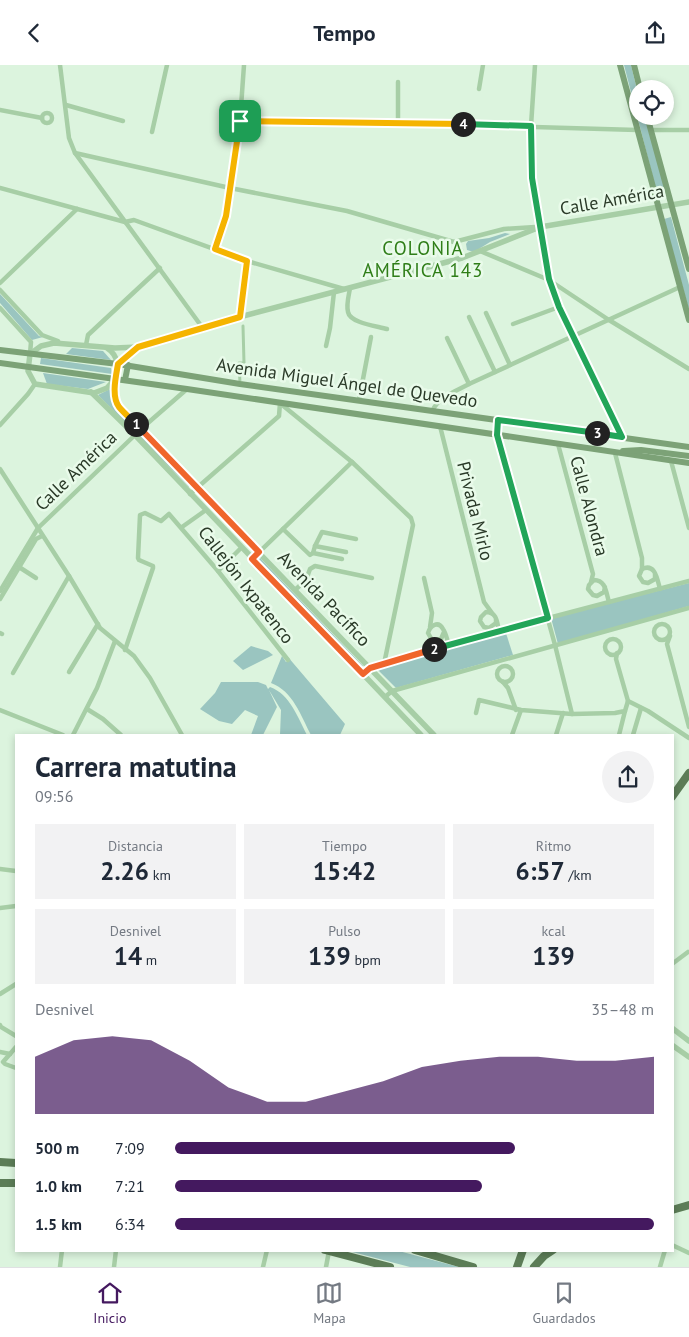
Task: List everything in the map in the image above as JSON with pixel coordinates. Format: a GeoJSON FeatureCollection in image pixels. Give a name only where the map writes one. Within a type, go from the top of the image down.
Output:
{"type":"FeatureCollection","features":[{"type":"Feature","properties":{"kind":"main road"},"geometry":{"type":"LineString","coordinates":[[620,65],[689,320]]}},
{"type":"Feature","properties":{"kind":"main road"},"geometry":{"type":"LineString","coordinates":[[634,65],[638,80]]}},
{"type":"Feature","properties":{"kind":"main road"},"geometry":{"type":"LineString","coordinates":[[650,125],[689,269]]}},
{"type":"Feature","properties":{"kind":"main road","name":"Avenida Miguel Ángel de Quevedo"},"geometry":{"type":"LineString","coordinates":[[0,350],[128,365],[240,384],[689,447]]}},
{"type":"Feature","properties":{"kind":"main road","name":"Avenida Miguel Ángel de Quevedo"},"geometry":{"type":"LineString","coordinates":[[0,363],[689,463]]}},
{"type":"Feature","properties":{"kind":"main road"},"geometry":{"type":"LineString","coordinates":[[125,381],[128,365]]}},
{"type":"Feature","properties":{"kind":"main road"},"geometry":{"type":"LineString","coordinates":[[615,453],[639,450],[689,456]]}},
{"type":"Feature","properties":{"kind":"main road"},"geometry":{"type":"LineString","coordinates":[[674,794],[689,773]]}},
{"type":"Feature","properties":{"kind":"main road"},"geometry":{"type":"LineString","coordinates":[[0,1162],[15,1163]]}},
{"type":"Feature","properties":{"kind":"main road"},"geometry":{"type":"LineString","coordinates":[[0,1183],[15,1183]]}},
{"type":"Feature","properties":{"kind":"main road"},"geometry":{"type":"LineString","coordinates":[[674,1209],[689,1205]]}},
{"type":"Feature","properties":{"kind":"main road"},"geometry":{"type":"LineString","coordinates":[[331,1252],[390,1267]]}},
{"type":"Feature","properties":{"kind":"main road"},"geometry":{"type":"LineString","coordinates":[[422,1252],[472,1267]]}},
{"type":"Feature","properties":{"kind":"main road"},"geometry":{"type":"LineString","coordinates":[[517,1267],[523,1252]]}},
{"type":"Feature","properties":{"kind":"main road"},"geometry":{"type":"LineString","coordinates":[[534,1267],[550,1252]]}},
{"type":"Feature","properties":{"kind":"street"},"geometry":{"type":"LineString","coordinates":[[60,65],[69,138],[75,153],[202,327]]}},
{"type":"Feature","properties":{"kind":"street"},"geometry":{"type":"LineString","coordinates":[[152,132],[167,65]]}},
{"type":"Feature","properties":{"kind":"street"},"geometry":{"type":"LineString","coordinates":[[215,249],[226,216],[240,121],[244,65]]}},
{"type":"Feature","properties":{"kind":"street"},"geometry":{"type":"LineString","coordinates":[[479,89],[483,65]]}},
{"type":"Feature","properties":{"kind":"street"},"geometry":{"type":"LineString","coordinates":[[535,65],[531,126],[532,178],[549,279],[559,307],[622,437]]}},
{"type":"Feature","properties":{"kind":"street"},"geometry":{"type":"LineString","coordinates":[[398,82],[398,123]]}},
{"type":"Feature","properties":{"kind":"street"},"geometry":{"type":"LineString","coordinates":[[66,105],[123,121]]}},
{"type":"Feature","properties":{"kind":"street"},"geometry":{"type":"LineString","coordinates":[[0,110],[42,118]]}},
{"type":"Feature","properties":{"kind":"street"},"geometry":{"type":"LineString","coordinates":[[240,121],[531,126],[637,130]]}},
{"type":"Feature","properties":{"kind":"street"},"geometry":{"type":"LineString","coordinates":[[651,130],[689,130]]}},
{"type":"Feature","properties":{"kind":"street"},"geometry":{"type":"LineString","coordinates":[[75,153],[230,188],[347,211],[454,243],[461,250],[462,258]]}},
{"type":"Feature","properties":{"kind":"street"},"geometry":{"type":"LineString","coordinates":[[0,188],[125,222],[134,219],[247,261],[348,288],[347,305],[350,317],[387,329]]}},
{"type":"Feature","properties":{"kind":"street","name":"Calle América"},"geometry":{"type":"LineString","coordinates":[[30,354],[44,345],[61,343],[105,347],[138,347],[202,327],[462,258],[540,227],[689,202]]}},
{"type":"Feature","properties":{"kind":"street"},"geometry":{"type":"LineString","coordinates":[[0,283],[76,209]]}},
{"type":"Feature","properties":{"kind":"street"},"geometry":{"type":"LineString","coordinates":[[454,243],[504,229],[540,227]]}},
{"type":"Feature","properties":{"kind":"street"},"geometry":{"type":"LineString","coordinates":[[480,251],[549,279],[689,369]]}},
{"type":"Feature","properties":{"kind":"street"},"geometry":{"type":"LineString","coordinates":[[240,317],[247,261]]}},
{"type":"Feature","properties":{"kind":"street"},"geometry":{"type":"LineString","coordinates":[[86,345],[88,335],[160,268]]}},
{"type":"Feature","properties":{"kind":"street"},"geometry":{"type":"LineString","coordinates":[[432,410],[440,401],[469,384],[680,287]]}},
{"type":"Feature","properties":{"kind":"street"},"geometry":{"type":"LineString","coordinates":[[0,290],[42,335],[61,343]]}},
{"type":"Feature","properties":{"kind":"street"},"geometry":{"type":"LineString","coordinates":[[326,345],[334,292]]}},
{"type":"Feature","properties":{"kind":"street"},"geometry":{"type":"LineString","coordinates":[[513,324],[559,307]]}},
{"type":"Feature","properties":{"kind":"street"},"geometry":{"type":"LineString","coordinates":[[0,309],[31,342],[28,366],[29,375],[35,384],[91,392],[104,390],[115,379]]}},
{"type":"Feature","properties":{"kind":"street"},"geometry":{"type":"LineString","coordinates":[[486,313],[510,365]]}},
{"type":"Feature","properties":{"kind":"street"},"geometry":{"type":"LineString","coordinates":[[469,317],[494,372]]}},
{"type":"Feature","properties":{"kind":"street"},"geometry":{"type":"LineString","coordinates":[[240,384],[239,363],[244,363],[243,326]]}},
{"type":"Feature","properties":{"kind":"street"},"geometry":{"type":"LineString","coordinates":[[359,400],[371,337]]}},
{"type":"Feature","properties":{"kind":"street"},"geometry":{"type":"LineString","coordinates":[[448,338],[469,384]]}},
{"type":"Feature","properties":{"kind":"street"},"geometry":{"type":"LineString","coordinates":[[105,347],[115,355],[118,364]]}},
{"type":"Feature","properties":{"kind":"street","name":"Calle América"},"geometry":{"type":"LineString","coordinates":[[118,364],[138,347]]}},
{"type":"Feature","properties":{"kind":"street","name":"Avenida Pacífico"},"geometry":{"type":"LineString","coordinates":[[118,364],[115,379],[118,406],[198,487],[433,734]]}},
{"type":"Feature","properties":{"kind":"street"},"geometry":{"type":"LineString","coordinates":[[0,425],[35,384]]}},
{"type":"Feature","properties":{"kind":"street","name":"Calle América"},"geometry":{"type":"LineString","coordinates":[[142,429],[187,389]]}},
{"type":"Feature","properties":{"kind":"street","name":"Avenida Pacífico"},"geometry":{"type":"LineString","coordinates":[[91,392],[420,734]]}},
{"type":"Feature","properties":{"kind":"street"},"geometry":{"type":"LineString","coordinates":[[280,403],[352,462],[412,518],[413,525],[384,664]]}},
{"type":"Feature","properties":{"kind":"street"},"geometry":{"type":"LineString","coordinates":[[190,494],[279,416],[280,403]]}},
{"type":"Feature","properties":{"kind":"street"},"geometry":{"type":"LineString","coordinates":[[498,420],[497,435],[548,618],[572,714]]}},
{"type":"Feature","properties":{"kind":"street","name":"Privada Mirlo"},"geometry":{"type":"LineString","coordinates":[[440,426],[484,602],[483,614]]}},
{"type":"Feature","properties":{"kind":"street","name":"Calle América"},"geometry":{"type":"LineString","coordinates":[[0,591],[38,528],[134,435]]}},
{"type":"Feature","properties":{"kind":"street","name":"Calle Alondra"},"geometry":{"type":"LineString","coordinates":[[558,444],[593,574],[591,582]]}},
{"type":"Feature","properties":{"kind":"street"},"geometry":{"type":"LineString","coordinates":[[615,453],[642,558],[640,579],[644,593]]}},
{"type":"Feature","properties":{"kind":"street"},"geometry":{"type":"LineString","coordinates":[[671,461],[689,528]]}},
{"type":"Feature","properties":{"kind":"street"},"geometry":{"type":"LineString","coordinates":[[252,559],[352,462]]}},
{"type":"Feature","properties":{"kind":"street"},"geometry":{"type":"LineString","coordinates":[[0,469],[98,624],[134,656],[150,678],[181,734]]}},
{"type":"Feature","properties":{"kind":"street","name":"Callejón Ixpatenco"},"geometry":{"type":"LineString","coordinates":[[182,527],[206,510]]}},
{"type":"Feature","properties":{"kind":"street","name":"Callejón Ixpatenco"},"geometry":{"type":"LineString","coordinates":[[125,650],[153,568],[153,566],[138,558],[140,515],[145,513],[161,521],[169,514],[218,571],[288,660]]}},
{"type":"Feature","properties":{"kind":"street"},"geometry":{"type":"LineString","coordinates":[[283,529],[308,555],[313,553],[342,559]]}},
{"type":"Feature","properties":{"kind":"street"},"geometry":{"type":"LineString","coordinates":[[313,553],[322,532],[356,539]]}},
{"type":"Feature","properties":{"kind":"street"},"geometry":{"type":"LineString","coordinates":[[0,599],[36,539],[42,535]]}},
{"type":"Feature","properties":{"kind":"street"},"geometry":{"type":"LineString","coordinates":[[315,546],[346,552]]}},
{"type":"Feature","properties":{"kind":"street"},"geometry":{"type":"LineString","coordinates":[[218,571],[241,548]]}},
{"type":"Feature","properties":{"kind":"street"},"geometry":{"type":"LineString","coordinates":[[642,558],[652,568],[660,589]]}},
{"type":"Feature","properties":{"kind":"street"},"geometry":{"type":"LineString","coordinates":[[295,590],[306,580],[310,569],[315,566],[372,578]]}},
{"type":"Feature","properties":{"kind":"street"},"geometry":{"type":"LineString","coordinates":[[19,567],[36,578]]}},
{"type":"Feature","properties":{"kind":"street"},"geometry":{"type":"LineString","coordinates":[[642,569],[652,568]]}},
{"type":"Feature","properties":{"kind":"street","name":"Calle Alondra"},"geometry":{"type":"LineString","coordinates":[[593,574],[601,581]]}},
{"type":"Feature","properties":{"kind":"street"},"geometry":{"type":"LineString","coordinates":[[640,579],[648,583],[655,579],[655,574]]}},
{"type":"Feature","properties":{"kind":"street"},"geometry":{"type":"LineString","coordinates":[[13,673],[69,576]]}},
{"type":"Feature","properties":{"kind":"street"},"geometry":{"type":"LineString","coordinates":[[424,578],[432,613],[444,632],[449,645]]}},
{"type":"Feature","properties":{"kind":"street"},"geometry":{"type":"LineString","coordinates":[[594,606],[589,585],[591,582],[598,580],[605,587],[609,602]]}},
{"type":"Feature","properties":{"kind":"street"},"geometry":{"type":"LineString","coordinates":[[363,674],[370,668],[433,649],[689,581]]}},
{"type":"Feature","properties":{"kind":"street"},"geometry":{"type":"LineString","coordinates":[[590,592],[597,596],[601,595],[605,587]]}},
{"type":"Feature","properties":{"kind":"street","name":"Privada Mirlo"},"geometry":{"type":"LineString","coordinates":[[484,602],[492,613]]}},
{"type":"Feature","properties":{"kind":"street"},"geometry":{"type":"LineString","coordinates":[[385,697],[392,691],[689,608]]}},
{"type":"Feature","properties":{"kind":"street"},"geometry":{"type":"LineString","coordinates":[[484,635],[480,617],[486,612],[492,613],[496,619],[499,631]]}},
{"type":"Feature","properties":{"kind":"street"},"geometry":{"type":"LineString","coordinates":[[432,613],[428,630],[433,649]]}},
{"type":"Feature","properties":{"kind":"street"},"geometry":{"type":"LineString","coordinates":[[664,614],[670,632],[667,644],[689,727]]}},
{"type":"Feature","properties":{"kind":"street"},"geometry":{"type":"LineString","coordinates":[[651,618],[656,637],[667,644]]}},
{"type":"Feature","properties":{"kind":"street"},"geometry":{"type":"LineString","coordinates":[[481,624],[484,627],[493,627],[496,619]]}},
{"type":"Feature","properties":{"kind":"street"},"geometry":{"type":"LineString","coordinates":[[69,672],[98,624]]}},
{"type":"Feature","properties":{"kind":"street"},"geometry":{"type":"LineString","coordinates":[[430,627],[433,625],[440,626]]}},
{"type":"Feature","properties":{"kind":"street"},"geometry":{"type":"LineString","coordinates":[[655,629],[660,625],[667,626]]}},
{"type":"Feature","properties":{"kind":"street"},"geometry":{"type":"LineString","coordinates":[[614,629],[621,647],[615,654]]}},
{"type":"Feature","properties":{"kind":"street"},"geometry":{"type":"LineString","coordinates":[[429,637],[432,640],[440,639],[444,632]]}},
{"type":"Feature","properties":{"kind":"street"},"geometry":{"type":"LineString","coordinates":[[602,632],[606,651],[615,654]]}},
{"type":"Feature","properties":{"kind":"street"},"geometry":{"type":"LineString","coordinates":[[658,639],[667,639],[670,636]]}},
{"type":"Feature","properties":{"kind":"street"},"geometry":{"type":"LineString","coordinates":[[605,644],[610,639],[617,640]]}},
{"type":"Feature","properties":{"kind":"street"},"geometry":{"type":"LineString","coordinates":[[74,734],[87,709],[115,641]]}},
{"type":"Feature","properties":{"kind":"street"},"geometry":{"type":"LineString","coordinates":[[615,654],[628,701],[619,734]]}},
{"type":"Feature","properties":{"kind":"street"},"geometry":{"type":"LineString","coordinates":[[507,658],[513,673],[509,680],[508,688]]}},
{"type":"Feature","properties":{"kind":"street"},"geometry":{"type":"LineString","coordinates":[[494,662],[498,678],[508,688],[518,710],[512,734]]}},
{"type":"Feature","properties":{"kind":"street"},"geometry":{"type":"LineString","coordinates":[[497,671],[502,666],[509,667]]}},
{"type":"Feature","properties":{"kind":"street"},"geometry":{"type":"LineString","coordinates":[[501,681],[509,680]]}},
{"type":"Feature","properties":{"kind":"street"},"geometry":{"type":"LineString","coordinates":[[476,713],[479,701],[518,710],[572,714],[626,711]]}},
{"type":"Feature","properties":{"kind":"street"},"geometry":{"type":"LineString","coordinates":[[628,701],[641,707],[689,738]]}},
{"type":"Feature","properties":{"kind":"street"},"geometry":{"type":"LineString","coordinates":[[634,734],[641,707]]}},
{"type":"Feature","properties":{"kind":"street"},"geometry":{"type":"LineString","coordinates":[[87,709],[103,719],[120,734]]}},
{"type":"Feature","properties":{"kind":"street"},"geometry":{"type":"LineString","coordinates":[[0,710],[60,734]]}},
{"type":"Feature","properties":{"kind":"street"},"geometry":{"type":"LineString","coordinates":[[556,734],[563,713]]}},
{"type":"Feature","properties":{"kind":"street"},"geometry":{"type":"LineString","coordinates":[[0,869],[15,871]]}},
{"type":"Feature","properties":{"kind":"street"},"geometry":{"type":"LineString","coordinates":[[0,909],[15,906]]}},
{"type":"Feature","properties":{"kind":"street"},"geometry":{"type":"LineString","coordinates":[[674,962],[688,952]]}},
{"type":"Feature","properties":{"kind":"street"},"geometry":{"type":"LineString","coordinates":[[0,994],[15,985]]}},
{"type":"Feature","properties":{"kind":"street"},"geometry":{"type":"LineString","coordinates":[[0,1025],[15,1035]]}},
{"type":"Feature","properties":{"kind":"street"},"geometry":{"type":"LineString","coordinates":[[674,1030],[689,1041]]}},
{"type":"Feature","properties":{"kind":"street"},"geometry":{"type":"LineString","coordinates":[[674,1046],[689,1057]]}},
{"type":"Feature","properties":{"kind":"street"},"geometry":{"type":"LineString","coordinates":[[15,1050],[4,1059],[4,1064],[15,1068]]}},
{"type":"Feature","properties":{"kind":"street"},"geometry":{"type":"LineString","coordinates":[[0,1053],[10,1054]]}},
{"type":"Feature","properties":{"kind":"street"},"geometry":{"type":"LineString","coordinates":[[674,1246],[689,1253]]}},
{"type":"Feature","properties":{"kind":"street"},"geometry":{"type":"LineString","coordinates":[[60,1267],[62,1252]]}},
{"type":"Feature","properties":{"kind":"street"},"geometry":{"type":"LineString","coordinates":[[114,1267],[116,1252]]}},
{"type":"Feature","properties":{"kind":"street"},"geometry":{"type":"LineString","coordinates":[[263,1267],[267,1252]]}},
{"type":"Feature","properties":{"kind":"street"},"geometry":{"type":"LineString","coordinates":[[326,1267],[327,1252]]}},
{"type":"Feature","properties":{"kind":"street"},"geometry":{"type":"LineString","coordinates":[[660,1267],[664,1252]]}},
{"type":"Feature","properties":{"kind":"shaded area"},"geometry":{"type":"Polygon","coordinates":[[[624,65],[631,65],[635,80],[629,80],[629,84],[624,65]]]}},
{"type":"Feature","properties":{"kind":"shaded area"},"geometry":{"type":"Polygon","coordinates":[[[639,125],[647,125],[666,193],[657,193],[639,125]]]}},
{"type":"Feature","properties":{"kind":"shaded area"},"geometry":{"type":"Polygon","coordinates":[[[671,217],[689,285],[689,310],[664,219],[671,217]]]}},
{"type":"Feature","properties":{"kind":"shaded area"},"geometry":{"type":"Polygon","coordinates":[[[505,233],[510,234],[490,242],[474,252],[467,250],[466,244],[468,241],[489,238],[505,233]]]}},
{"type":"Feature","properties":{"kind":"shaded area"},"geometry":{"type":"Polygon","coordinates":[[[0,294],[39,336],[43,337],[32,340],[0,303],[0,294]]]}},
{"type":"Feature","properties":{"kind":"shaded area"},"geometry":{"type":"Polygon","coordinates":[[[72,348],[103,351],[111,360],[66,354],[72,348]]]}},
{"type":"Feature","properties":{"kind":"shaded area"},"geometry":{"type":"Polygon","coordinates":[[[41,358],[111,368],[112,374],[40,364],[41,358]]]}},
{"type":"Feature","properties":{"kind":"shaded area"},"geometry":{"type":"Polygon","coordinates":[[[43,373],[106,382],[88,389],[47,384],[43,373]]]}},
{"type":"Feature","properties":{"kind":"shaded area"},"geometry":{"type":"Polygon","coordinates":[[[112,388],[113,403],[190,485],[189,487],[98,395],[112,388]]]}},
{"type":"Feature","properties":{"kind":"shaded area"},"geometry":{"type":"Polygon","coordinates":[[[260,558],[363,666],[361,667],[258,560],[260,558]]]}},
{"type":"Feature","properties":{"kind":"shaded area"},"geometry":{"type":"Polygon","coordinates":[[[689,583],[689,606],[558,644],[551,618],[689,583]]]}},
{"type":"Feature","properties":{"kind":"shaded area"},"geometry":{"type":"Polygon","coordinates":[[[505,630],[513,655],[396,688],[376,668],[505,630]]]}},
{"type":"Feature","properties":{"kind":"shaded area"},"geometry":{"type":"Polygon","coordinates":[[[251,646],[268,651],[273,655],[243,670],[233,661],[251,646]]]}},
{"type":"Feature","properties":{"kind":"shaded area"},"geometry":{"type":"Polygon","coordinates":[[[282,650],[345,724],[340,734],[311,734],[291,698],[279,687],[271,683],[282,656],[286,662],[289,661],[282,650]]]}},
{"type":"Feature","properties":{"kind":"shaded area"},"geometry":{"type":"Polygon","coordinates":[[[221,682],[258,682],[266,685],[268,689],[270,687],[277,690],[293,707],[306,734],[280,734],[281,710],[269,690],[277,707],[264,734],[251,734],[258,716],[245,710],[232,724],[219,721],[200,709],[215,693],[221,682]]]}},
{"type":"Feature","properties":{"kind":"shaded area"},"geometry":{"type":"Polygon","coordinates":[[[353,1252],[403,1252],[459,1267],[410,1267],[353,1252]]]}},
{"type":"Feature","properties":{"kind":"district","name":"COLONIA AMÉRICA 143"},"geometry":{"type":"Point","coordinates":[423,259]}},
{"type":"Feature","properties":{"kind":"route"},"geometry":{"type":"LineString","coordinates":[[240,121],[531,126],[532,178],[549,279],[559,307],[622,437],[498,420],[497,435],[548,618],[370,668],[363,674],[252,559],[259,552],[118,406],[115,379],[118,364],[138,347],[240,317],[247,261],[215,249],[226,216],[240,121]]}}]}
